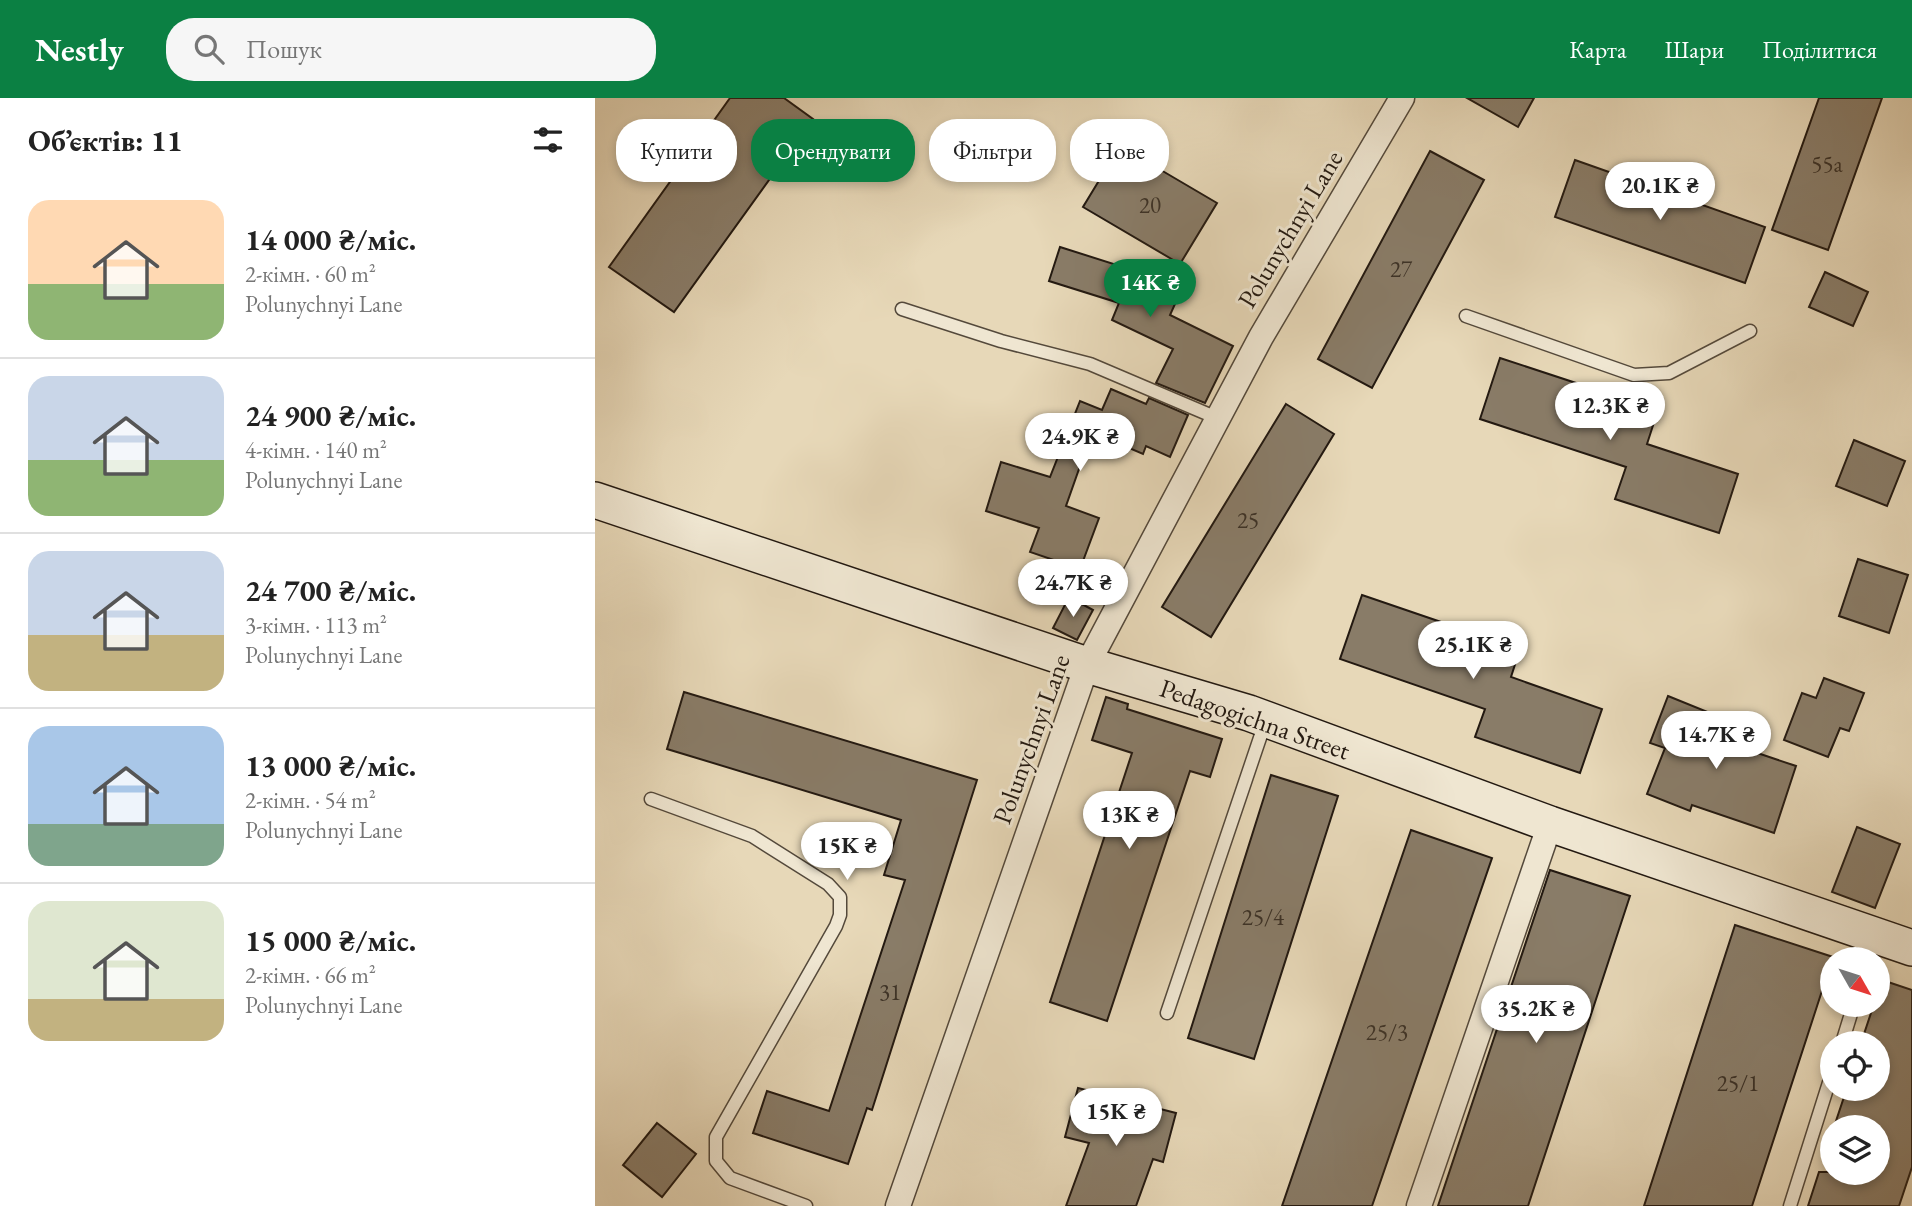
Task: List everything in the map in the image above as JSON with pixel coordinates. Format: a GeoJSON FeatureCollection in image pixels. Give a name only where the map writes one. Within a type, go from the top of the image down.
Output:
{"type":"FeatureCollection","features":[{"type":"Feature","properties":{"kind":"street","name":"Polunychnyi Lane"},"geometry":{"type":"LineString","coordinates":[[898,1206],[1087,665],[1261,337],[1402,98]]}},
{"type":"Feature","properties":{"kind":"street","name":"Pedagogichna Street"},"geometry":{"type":"LineString","coordinates":[[595,500],[1087,665],[1266,719],[1872,947]]}},
{"type":"Feature","properties":{"kind":"street"},"geometry":{"type":"LineString","coordinates":[[1419,1206],[1550,824]]}},
{"type":"Feature","properties":{"kind":"street","name":"Pedagogichna Street"},"geometry":{"type":"LineString","coordinates":[[1890,947],[1912,948]]}},
{"type":"Feature","properties":{"kind":"lane"},"geometry":{"type":"LineString","coordinates":[[902,309],[1001,341],[1090,364],[1217,418]]}},
{"type":"Feature","properties":{"kind":"lane"},"geometry":{"type":"LineString","coordinates":[[1465,316],[1634,375],[1668,373],[1750,331]]}},
{"type":"Feature","properties":{"kind":"lane"},"geometry":{"type":"LineString","coordinates":[[1167,1013],[1266,719]]}},
{"type":"Feature","properties":{"kind":"lane"},"geometry":{"type":"LineString","coordinates":[[651,799],[752,836],[828,884],[840,897],[840,915],[836,926],[716,1137],[716,1161],[730,1178],[807,1206]]}},
{"type":"Feature","properties":{"kind":"lane"},"geometry":{"type":"LineString","coordinates":[[1790,1206],[1823,1101]]}},
{"type":"Feature","properties":{"kind":"building"},"geometry":{"type":"Polygon","coordinates":[[[730,98],[784,98],[813,119],[751,119],[751,182],[768,182],[674,312],[609,267],[670,182],[737,182],[737,119],[715,119],[730,98]]]}},
{"type":"Feature","properties":{"kind":"building"},"geometry":{"type":"Polygon","coordinates":[[[1467,98],[1534,98],[1518,127],[1467,98]]]}},
{"type":"Feature","properties":{"kind":"building"},"geometry":{"type":"Polygon","coordinates":[[[1819,98],[1882,98],[1828,250],[1772,230],[1819,98]]]}},
{"type":"Feature","properties":{"kind":"building"},"geometry":{"type":"Polygon","coordinates":[[[1430,151],[1484,180],[1372,388],[1318,359],[1430,151]]]}},
{"type":"Feature","properties":{"kind":"building"},"geometry":{"type":"Polygon","coordinates":[[[1575,160],[1765,227],[1745,283],[1555,217],[1575,160]]]}},
{"type":"Feature","properties":{"kind":"building"},"geometry":{"type":"Polygon","coordinates":[[[1169,175],[1217,203],[1180,264],[1083,207],[1098,182],[1169,182],[1169,175]]]}},
{"type":"Feature","properties":{"kind":"building"},"geometry":{"type":"Polygon","coordinates":[[[1060,247],[1183,286],[1170,315],[1233,346],[1205,403],[1156,383],[1173,349],[1112,320],[1119,303],[1049,281],[1060,247]]]}},
{"type":"Feature","properties":{"kind":"building"},"geometry":{"type":"Polygon","coordinates":[[[1825,272],[1868,292],[1853,326],[1809,307],[1825,272]]]}},
{"type":"Feature","properties":{"kind":"building"},"geometry":{"type":"Polygon","coordinates":[[[1500,358],[1658,410],[1647,444],[1738,474],[1719,533],[1615,499],[1626,467],[1480,419],[1500,358]]]}},
{"type":"Feature","properties":{"kind":"building"},"geometry":{"type":"Polygon","coordinates":[[[1111,389],[1146,404],[1149,398],[1188,415],[1170,457],[1146,446],[1143,454],[1106,438],[1099,457],[1085,452],[1066,506],[1099,518],[1080,569],[1030,552],[1039,528],[986,511],[1001,462],[1050,477],[1080,401],[1102,410],[1111,389]]]}},
{"type":"Feature","properties":{"kind":"building"},"geometry":{"type":"Polygon","coordinates":[[[1286,404],[1334,434],[1211,637],[1162,607],[1286,404]]]}},
{"type":"Feature","properties":{"kind":"building"},"geometry":{"type":"Polygon","coordinates":[[[1854,440],[1905,461],[1887,506],[1836,486],[1854,440]]]}},
{"type":"Feature","properties":{"kind":"building"},"geometry":{"type":"Polygon","coordinates":[[[1858,559],[1908,575],[1889,633],[1839,616],[1858,559]]]}},
{"type":"Feature","properties":{"kind":"building"},"geometry":{"type":"Polygon","coordinates":[[[1362,595],[1520,649],[1511,677],[1602,709],[1580,773],[1475,737],[1485,709],[1340,659],[1362,595]]]}},
{"type":"Feature","properties":{"kind":"building"},"geometry":{"type":"Polygon","coordinates":[[[1069,597],[1093,610],[1077,640],[1053,628],[1069,597]]]}},
{"type":"Feature","properties":{"kind":"building"},"geometry":{"type":"Polygon","coordinates":[[[1824,678],[1864,693],[1849,731],[1840,728],[1828,757],[1784,740],[1802,693],[1816,698],[1824,678]]]}},
{"type":"Feature","properties":{"kind":"building"},"geometry":{"type":"Polygon","coordinates":[[[684,692],[977,780],[872,1110],[867,1108],[848,1164],[753,1133],[767,1091],[829,1111],[905,880],[884,875],[901,820],[667,749],[684,692]]]}},
{"type":"Feature","properties":{"kind":"building"},"geometry":{"type":"Polygon","coordinates":[[[1668,696],[1715,715],[1707,736],[1796,766],[1774,833],[1692,805],[1690,811],[1647,794],[1665,748],[1650,743],[1668,696]]]}},
{"type":"Feature","properties":{"kind":"building"},"geometry":{"type":"Polygon","coordinates":[[[1106,697],[1128,704],[1127,709],[1222,739],[1210,777],[1190,771],[1107,1021],[1050,1002],[1132,753],[1092,740],[1106,697]]]}},
{"type":"Feature","properties":{"kind":"building"},"geometry":{"type":"Polygon","coordinates":[[[1271,775],[1338,796],[1254,1059],[1188,1038],[1271,775]]]}},
{"type":"Feature","properties":{"kind":"building"},"geometry":{"type":"Polygon","coordinates":[[[1857,827],[1900,844],[1875,908],[1832,892],[1857,827]]]}},
{"type":"Feature","properties":{"kind":"building"},"geometry":{"type":"Polygon","coordinates":[[[1411,830],[1492,858],[1372,1206],[1282,1206],[1411,830]]]}},
{"type":"Feature","properties":{"kind":"building"},"geometry":{"type":"Polygon","coordinates":[[[1550,870],[1630,896],[1528,1206],[1438,1206],[1550,870]]]}},
{"type":"Feature","properties":{"kind":"building"},"geometry":{"type":"Polygon","coordinates":[[[1735,925],[1820,953],[1820,997],[1752,1206],[1644,1206],[1735,925]]]}},
{"type":"Feature","properties":{"kind":"building"},"geometry":{"type":"Polygon","coordinates":[[[1890,983],[1912,990],[1912,1167],[1899,1206],[1808,1206],[1819,1172],[1820,1185],[1890,1185],[1890,1115],[1838,1115],[1843,1101],[1890,1101],[1890,1031],[1865,1031],[1870,1017],[1890,1017],[1890,983]]]}},
{"type":"Feature","properties":{"kind":"building"},"geometry":{"type":"Polygon","coordinates":[[[1078,1088],[1176,1113],[1163,1162],[1153,1159],[1136,1206],[1066,1206],[1089,1143],[1065,1137],[1078,1088]]]}},
{"type":"Feature","properties":{"kind":"building"},"geometry":{"type":"Polygon","coordinates":[[[657,1123],[696,1154],[662,1197],[623,1165],[657,1123]]]}}]}
